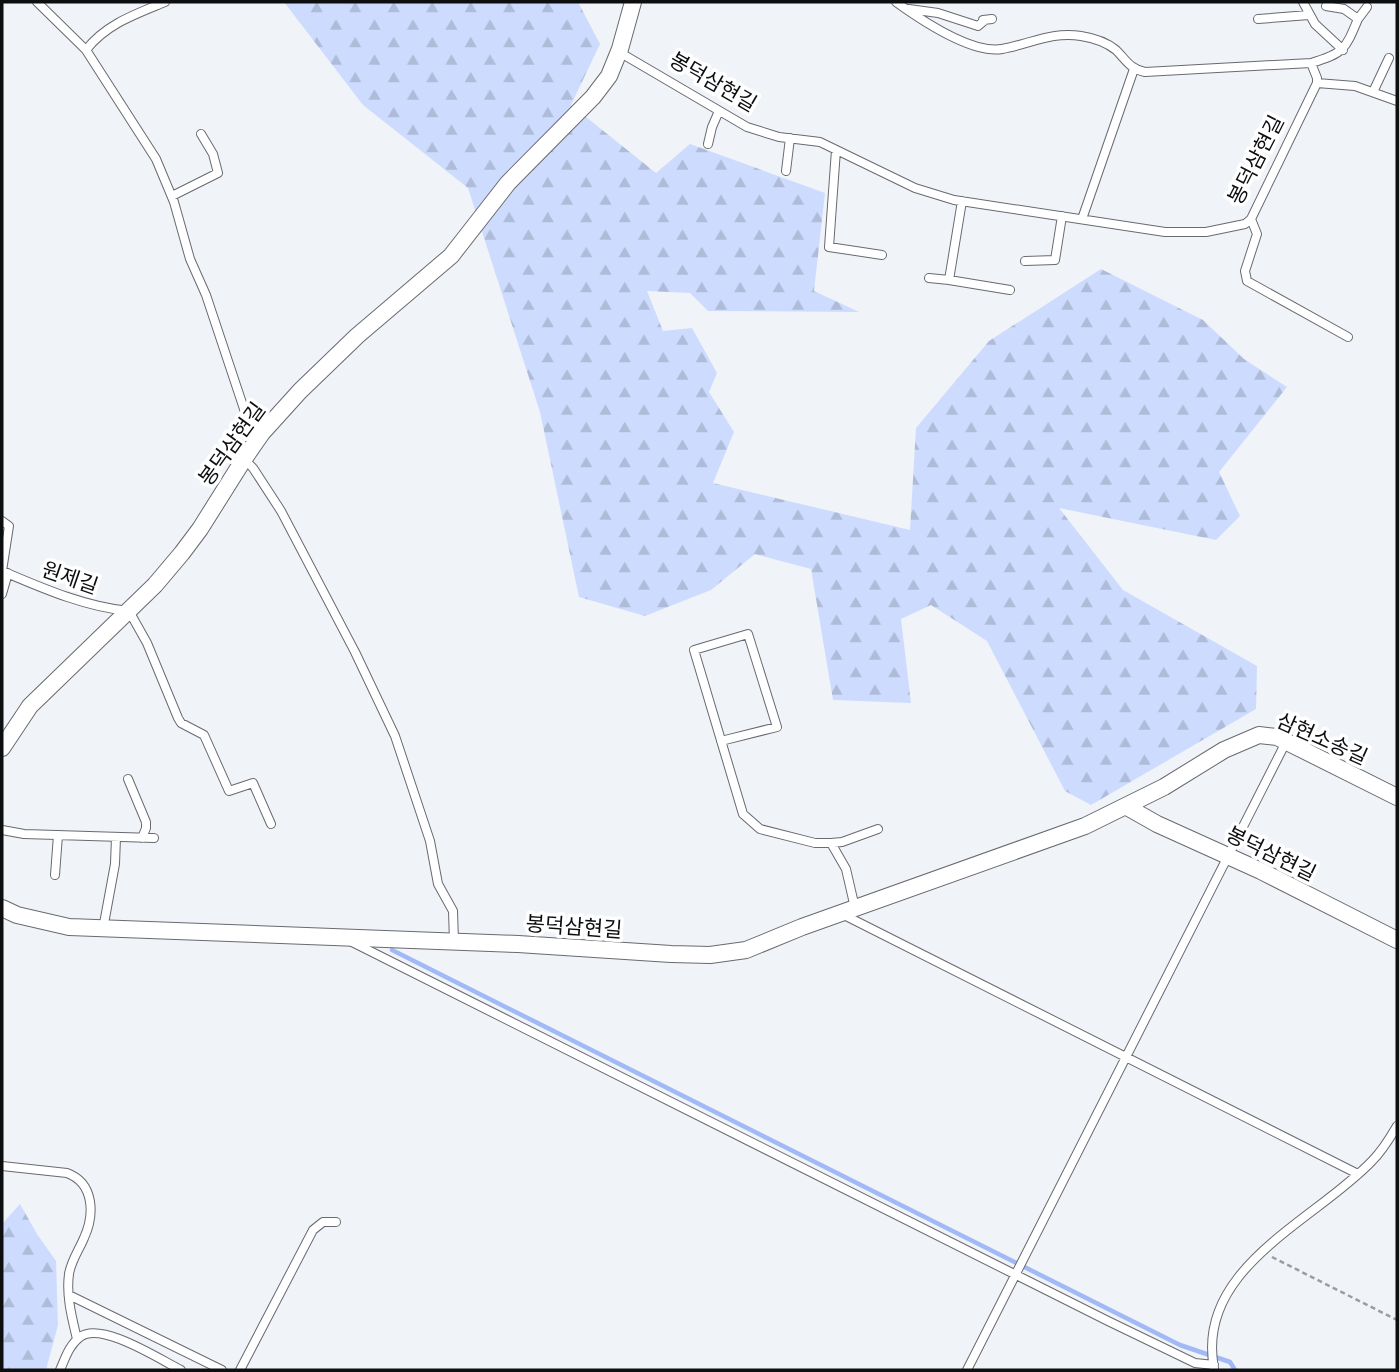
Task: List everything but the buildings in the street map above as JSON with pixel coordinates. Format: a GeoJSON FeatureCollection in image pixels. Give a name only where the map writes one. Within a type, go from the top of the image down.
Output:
{"type":"FeatureCollection","features":[{"type":"Feature","properties":{"kind":"street","name":"봉덕삼현길"},"geometry":{"type":"LineString","coordinates":[[2,748],[30,706],[129,611],[182,554],[262,433],[300,391],[357,336],[452,256],[508,183],[593,97],[609,76],[619,52],[633,2]]}},
{"type":"Feature","properties":{"kind":"street","name":"삼현소송길"},"geometry":{"type":"LineString","coordinates":[[1124,808],[1224,750],[1259,735],[1277,737],[1397,797]]}},
{"type":"Feature","properties":{"kind":"street","name":"봉덕삼현길"},"geometry":{"type":"LineString","coordinates":[[2,908],[34,920],[69,927],[710,955],[746,950],[1085,826],[1124,808],[1228,855],[1397,940]]}},
{"type":"Feature","properties":{"kind":"lane"},"geometry":{"type":"LineString","coordinates":[[37,2],[86,50],[156,159],[172,196],[190,259],[206,295],[246,415],[262,433]]}},
{"type":"Feature","properties":{"kind":"lane"},"geometry":{"type":"LineString","coordinates":[[86,50],[97,35],[110,26],[165,2]]}},
{"type":"Feature","properties":{"kind":"lane"},"geometry":{"type":"LineString","coordinates":[[895,2],[929,24],[984,49],[1009,47],[1051,35],[1080,36],[1106,44],[1134,69],[1145,72],[1311,64],[1335,56],[1343,50],[1367,7]]}},
{"type":"Feature","properties":{"kind":"lane"},"geometry":{"type":"LineString","coordinates":[[906,9],[915,2]]}},
{"type":"Feature","properties":{"kind":"lane"},"geometry":{"type":"LineString","coordinates":[[1303,2],[1323,33],[1343,50]]}},
{"type":"Feature","properties":{"kind":"lane"},"geometry":{"type":"LineString","coordinates":[[1326,6],[1344,9],[1358,19]]}},
{"type":"Feature","properties":{"kind":"lane"},"geometry":{"type":"LineString","coordinates":[[906,9],[938,13],[978,26],[983,20],[992,19]]}},
{"type":"Feature","properties":{"kind":"lane"},"geometry":{"type":"LineString","coordinates":[[1258,19],[1309,15]]}},
{"type":"Feature","properties":{"kind":"lane","name":"봉덕삼현길"},"geometry":{"type":"LineString","coordinates":[[619,52],[747,127],[779,137],[820,142],[915,188],[961,201],[1166,232],[1206,232],[1245,224],[1251,219],[1317,83]]}},
{"type":"Feature","properties":{"kind":"lane"},"geometry":{"type":"LineString","coordinates":[[1373,92],[1389,58]]}},
{"type":"Feature","properties":{"kind":"lane"},"geometry":{"type":"LineString","coordinates":[[1311,64],[1317,83],[1343,83],[1397,101]]}},
{"type":"Feature","properties":{"kind":"lane"},"geometry":{"type":"LineString","coordinates":[[1082,219],[1134,69]]}},
{"type":"Feature","properties":{"kind":"lane"},"geometry":{"type":"LineString","coordinates":[[708,144],[719,111]]}},
{"type":"Feature","properties":{"kind":"lane"},"geometry":{"type":"LineString","coordinates":[[172,196],[218,173],[213,154],[201,134]]}},
{"type":"Feature","properties":{"kind":"lane"},"geometry":{"type":"LineString","coordinates":[[786,172],[790,138]]}},
{"type":"Feature","properties":{"kind":"lane"},"geometry":{"type":"LineString","coordinates":[[836,150],[829,247],[882,255]]}},
{"type":"Feature","properties":{"kind":"lane"},"geometry":{"type":"LineString","coordinates":[[949,280],[961,201]]}},
{"type":"Feature","properties":{"kind":"lane"},"geometry":{"type":"LineString","coordinates":[[1025,261],[1055,260],[1062,216]]}},
{"type":"Feature","properties":{"kind":"lane"},"geometry":{"type":"LineString","coordinates":[[1251,219],[1256,234],[1245,271],[1247,281],[1348,337]]}},
{"type":"Feature","properties":{"kind":"lane"},"geometry":{"type":"LineString","coordinates":[[929,278],[1010,290]]}},
{"type":"Feature","properties":{"kind":"lane"},"geometry":{"type":"LineString","coordinates":[[244,459],[253,468],[281,511],[355,652],[395,736],[430,841],[438,884],[453,911],[454,942]]}},
{"type":"Feature","properties":{"kind":"lane"},"geometry":{"type":"LineString","coordinates":[[2,521],[9,526],[2,594]]}},
{"type":"Feature","properties":{"kind":"lane","name":"원제길"},"geometry":{"type":"LineString","coordinates":[[4,572],[84,602],[108,609],[129,611]]}},
{"type":"Feature","properties":{"kind":"lane"},"geometry":{"type":"LineString","coordinates":[[129,611],[147,643],[170,703],[181,723],[204,735],[229,791],[253,783],[271,824]]}},
{"type":"Feature","properties":{"kind":"lane"},"geometry":{"type":"LineString","coordinates":[[721,741],[777,727],[748,634],[694,650],[721,741],[743,814],[760,829],[815,843],[842,842],[878,829]]}},
{"type":"Feature","properties":{"kind":"lane"},"geometry":{"type":"LineString","coordinates":[[967,1370],[1286,742]]}},
{"type":"Feature","properties":{"kind":"lane"},"geometry":{"type":"LineString","coordinates":[[128,779],[146,822],[142,838]]}},
{"type":"Feature","properties":{"kind":"lane"},"geometry":{"type":"LineString","coordinates":[[2,830],[24,834],[154,838]]}},
{"type":"Feature","properties":{"kind":"lane"},"geometry":{"type":"LineString","coordinates":[[55,875],[58,835]]}},
{"type":"Feature","properties":{"kind":"lane"},"geometry":{"type":"LineString","coordinates":[[103,929],[115,864],[116,837]]}},
{"type":"Feature","properties":{"kind":"lane"},"geometry":{"type":"LineString","coordinates":[[831,843],[846,869],[847,911],[1125,1057],[1358,1174]]}},
{"type":"Feature","properties":{"kind":"lane"},"geometry":{"type":"LineString","coordinates":[[345,939],[1195,1363],[1214,1368],[1211,1351],[1213,1328],[1235,1279],[1263,1252],[1358,1174],[1379,1153],[1397,1126]]}},
{"type":"Feature","properties":{"kind":"lane"},"geometry":{"type":"LineString","coordinates":[[2,1166],[66,1173],[76,1177],[88,1190],[88,1228],[69,1272],[69,1295],[77,1339]]}},
{"type":"Feature","properties":{"kind":"lane"},"geometry":{"type":"LineString","coordinates":[[240,1370],[313,1230],[323,1222],[336,1222]]}},
{"type":"Feature","properties":{"kind":"lane"},"geometry":{"type":"LineString","coordinates":[[69,1295],[222,1370]]}},
{"type":"Feature","properties":{"kind":"lane"},"geometry":{"type":"LineString","coordinates":[[60,1370],[73,1343],[82,1335],[106,1334],[181,1370]]}},
{"type":"Feature","properties":{"kind":"path"},"geometry":{"type":"LineString","coordinates":[[1263,1252],[1397,1320]]}},
{"type":"Feature","properties":{"kind":"green space"},"geometry":{"type":"Polygon","coordinates":[[[284,2],[578,2],[600,44],[571,105],[656,173],[690,144],[825,193],[814,291],[859,312],[708,311],[690,293],[647,291],[663,331],[692,328],[717,373],[709,392],[734,432],[713,483],[910,530],[916,428],[989,341],[1101,269],[1203,320],[1244,359],[1287,387],[1219,472],[1240,516],[1216,540],[1059,508],[1123,590],[1257,666],[1256,709],[1091,805],[1065,791],[987,641],[931,605],[901,619],[911,703],[833,700],[811,569],[755,554],[711,590],[645,616],[579,597],[540,412],[468,188],[363,105],[284,2]]]}},
{"type":"Feature","properties":{"kind":"green space"},"geometry":{"type":"Polygon","coordinates":[[[20,1204],[56,1261],[58,1325],[46,1370],[2,1370],[2,1224],[20,1204]]]}},
{"type":"Feature","properties":{"kind":"waterway"},"geometry":{"type":"LineString","coordinates":[[392,950],[1180,1345],[1230,1362],[1235,1370]]}}]}
